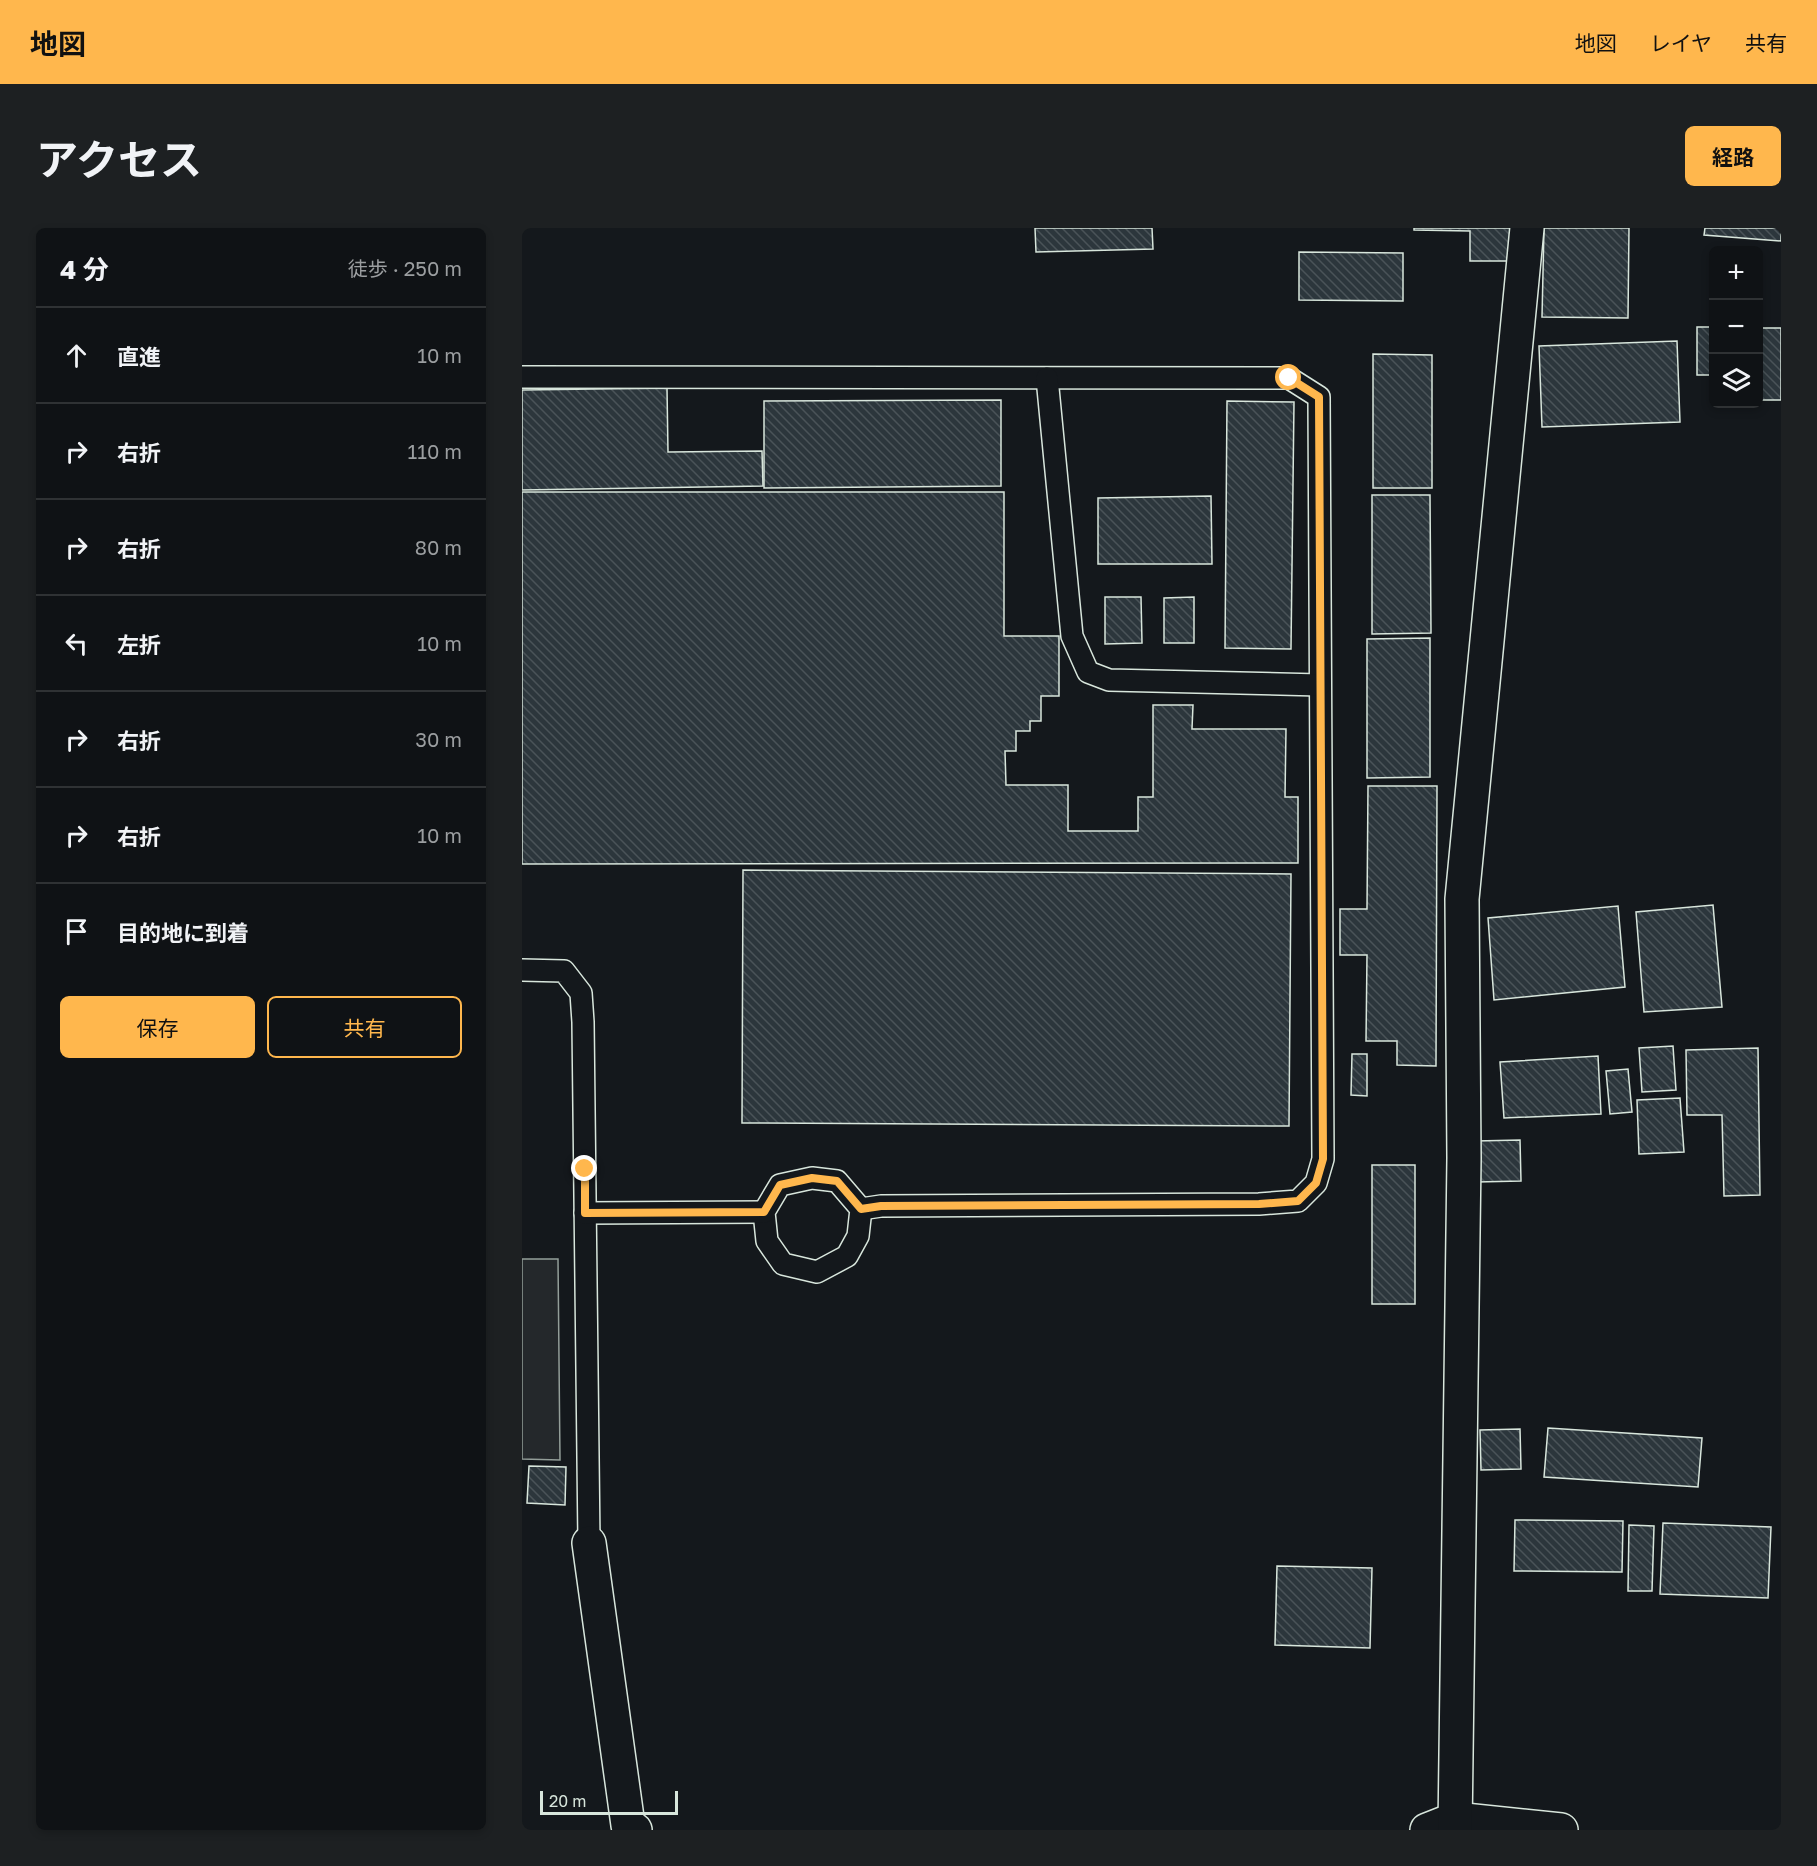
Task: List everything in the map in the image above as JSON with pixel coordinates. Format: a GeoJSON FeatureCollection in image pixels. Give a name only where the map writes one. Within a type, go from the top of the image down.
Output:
{"type":"FeatureCollection","features":[{"type":"Feature","properties":{"kind":"street"},"geometry":{"type":"LineString","coordinates":[[1527,228],[1462,899],[1464,1158],[1446,1826],[1561,1830]]}},
{"type":"Feature","properties":{"kind":"street"},"geometry":{"type":"LineString","coordinates":[[589,1543],[628,1825],[635,1830]]}},
{"type":"Feature","properties":{"kind":"lane"},"geometry":{"type":"LineString","coordinates":[[522,377],[1289,378],[1319,397],[1323,1159],[1316,1183],[1298,1201],[1259,1204],[893,1206],[861,1209]]}},
{"type":"Feature","properties":{"kind":"lane"},"geometry":{"type":"LineString","coordinates":[[1047,378],[1072,636],[1088,672],[1109,680],[1320,685]]}},
{"type":"Feature","properties":{"kind":"lane"},"geometry":{"type":"LineString","coordinates":[[522,970],[564,970],[581,993],[589,1543]]}},
{"type":"Feature","properties":{"kind":"lane"},"geometry":{"type":"LineString","coordinates":[[812,1178],[837,1181],[861,1209],[858,1236],[848,1256],[818,1272],[783,1264],[767,1241],[764,1212],[780,1185],[812,1178]]}},
{"type":"Feature","properties":{"kind":"lane"},"geometry":{"type":"LineString","coordinates":[[585,1213],[764,1212]]}},
{"type":"Feature","properties":{"kind":"shaded area"},"geometry":{"type":"Polygon","coordinates":[[[522,1259],[558,1259],[560,1460],[522,1459],[522,1259]]]}},
{"type":"Feature","properties":{"kind":"building"},"geometry":{"type":"Polygon","coordinates":[[[1035,228],[1152,228],[1153,249],[1036,252],[1035,228]]]}},
{"type":"Feature","properties":{"kind":"building"},"geometry":{"type":"Polygon","coordinates":[[[1414,228],[1513,228],[1513,261],[1470,261],[1470,231],[1414,230],[1414,228]]]}},
{"type":"Feature","properties":{"kind":"building"},"geometry":{"type":"Polygon","coordinates":[[[1544,228],[1629,228],[1628,318],[1542,317],[1544,228]]]}},
{"type":"Feature","properties":{"kind":"building"},"geometry":{"type":"Polygon","coordinates":[[[1705,228],[1781,228],[1781,241],[1704,235],[1705,228]]]}},
{"type":"Feature","properties":{"kind":"building"},"geometry":{"type":"Polygon","coordinates":[[[1299,252],[1403,253],[1403,301],[1299,300],[1299,252]]]}},
{"type":"Feature","properties":{"kind":"building"},"geometry":{"type":"Polygon","coordinates":[[[1697,327],[1709,327],[1709,375],[1697,375],[1697,327]]]}},
{"type":"Feature","properties":{"kind":"building"},"geometry":{"type":"Polygon","coordinates":[[[1763,328],[1781,328],[1781,400],[1763,400],[1763,328]]]}},
{"type":"Feature","properties":{"kind":"building"},"geometry":{"type":"Polygon","coordinates":[[[1677,341],[1680,422],[1542,427],[1539,346],[1677,341]]]}},
{"type":"Feature","properties":{"kind":"building"},"geometry":{"type":"Polygon","coordinates":[[[1373,354],[1432,355],[1432,488],[1373,488],[1373,354]]]}},
{"type":"Feature","properties":{"kind":"building"},"geometry":{"type":"Polygon","coordinates":[[[667,388],[668,452],[762,451],[763,486],[522,490],[522,390],[667,388]]]}},
{"type":"Feature","properties":{"kind":"building"},"geometry":{"type":"Polygon","coordinates":[[[1001,400],[1001,486],[764,488],[764,401],[1001,400]]]}},
{"type":"Feature","properties":{"kind":"building"},"geometry":{"type":"Polygon","coordinates":[[[1227,401],[1294,402],[1291,649],[1225,648],[1227,401]]]}},
{"type":"Feature","properties":{"kind":"building"},"geometry":{"type":"Polygon","coordinates":[[[522,492],[1004,492],[1004,636],[1059,636],[1059,696],[1041,696],[1041,721],[1030,721],[1030,731],[1016,731],[1016,751],[1005,751],[1006,785],[1068,785],[1068,831],[1138,831],[1138,797],[1153,797],[1153,705],[1193,705],[1192,729],[1286,729],[1285,797],[1298,797],[1298,863],[522,864],[522,492]]]}},
{"type":"Feature","properties":{"kind":"building"},"geometry":{"type":"Polygon","coordinates":[[[1372,495],[1430,495],[1431,633],[1372,634],[1372,495]]]}},
{"type":"Feature","properties":{"kind":"building"},"geometry":{"type":"Polygon","coordinates":[[[1211,496],[1212,564],[1098,564],[1098,498],[1211,496]]]}},
{"type":"Feature","properties":{"kind":"building"},"geometry":{"type":"Polygon","coordinates":[[[1105,597],[1141,597],[1142,643],[1105,644],[1105,597]]]}},
{"type":"Feature","properties":{"kind":"building"},"geometry":{"type":"Polygon","coordinates":[[[1194,597],[1194,643],[1164,643],[1164,598],[1194,597]]]}},
{"type":"Feature","properties":{"kind":"building"},"geometry":{"type":"Polygon","coordinates":[[[1430,638],[1430,777],[1367,778],[1367,639],[1430,638]]]}},
{"type":"Feature","properties":{"kind":"building"},"geometry":{"type":"Polygon","coordinates":[[[1368,786],[1437,786],[1436,1066],[1397,1065],[1397,1041],[1366,1041],[1367,955],[1340,955],[1340,909],[1367,909],[1368,786]]]}},
{"type":"Feature","properties":{"kind":"building"},"geometry":{"type":"Polygon","coordinates":[[[743,870],[1291,874],[1289,1126],[742,1123],[743,870]]]}},
{"type":"Feature","properties":{"kind":"building"},"geometry":{"type":"Polygon","coordinates":[[[1713,905],[1722,1007],[1644,1012],[1636,912],[1713,905]]]}},
{"type":"Feature","properties":{"kind":"building"},"geometry":{"type":"Polygon","coordinates":[[[1618,906],[1625,987],[1494,1000],[1488,918],[1618,906]]]}},
{"type":"Feature","properties":{"kind":"building"},"geometry":{"type":"Polygon","coordinates":[[[1673,1046],[1676,1090],[1642,1092],[1639,1048],[1673,1046]]]}},
{"type":"Feature","properties":{"kind":"building"},"geometry":{"type":"Polygon","coordinates":[[[1758,1048],[1760,1195],[1724,1196],[1722,1115],[1687,1115],[1686,1050],[1758,1048]]]}},
{"type":"Feature","properties":{"kind":"building"},"geometry":{"type":"Polygon","coordinates":[[[1352,1054],[1367,1054],[1367,1096],[1351,1095],[1352,1054]]]}},
{"type":"Feature","properties":{"kind":"building"},"geometry":{"type":"Polygon","coordinates":[[[1598,1056],[1601,1114],[1504,1118],[1500,1062],[1598,1056]]]}},
{"type":"Feature","properties":{"kind":"building"},"geometry":{"type":"Polygon","coordinates":[[[1628,1069],[1632,1112],[1610,1114],[1606,1071],[1628,1069]]]}},
{"type":"Feature","properties":{"kind":"building"},"geometry":{"type":"Polygon","coordinates":[[[1680,1098],[1684,1152],[1639,1154],[1637,1100],[1680,1098]]]}},
{"type":"Feature","properties":{"kind":"building"},"geometry":{"type":"Polygon","coordinates":[[[1520,1140],[1521,1181],[1477,1182],[1476,1141],[1520,1140]]]}},
{"type":"Feature","properties":{"kind":"building"},"geometry":{"type":"Polygon","coordinates":[[[1372,1165],[1415,1165],[1415,1304],[1372,1304],[1372,1165]]]}},
{"type":"Feature","properties":{"kind":"building"},"geometry":{"type":"Polygon","coordinates":[[[1548,1428],[1702,1438],[1698,1487],[1544,1477],[1548,1428]]]}},
{"type":"Feature","properties":{"kind":"building"},"geometry":{"type":"Polygon","coordinates":[[[1520,1429],[1521,1469],[1481,1470],[1480,1430],[1520,1429]]]}},
{"type":"Feature","properties":{"kind":"building"},"geometry":{"type":"Polygon","coordinates":[[[529,1466],[566,1467],[565,1505],[527,1503],[529,1466]]]}},
{"type":"Feature","properties":{"kind":"building"},"geometry":{"type":"Polygon","coordinates":[[[1515,1520],[1623,1521],[1622,1572],[1514,1571],[1515,1520]]]}},
{"type":"Feature","properties":{"kind":"building"},"geometry":{"type":"Polygon","coordinates":[[[1663,1523],[1771,1527],[1768,1598],[1660,1594],[1663,1523]]]}},
{"type":"Feature","properties":{"kind":"building"},"geometry":{"type":"Polygon","coordinates":[[[1629,1525],[1654,1526],[1652,1591],[1628,1591],[1629,1525]]]}},
{"type":"Feature","properties":{"kind":"building"},"geometry":{"type":"Polygon","coordinates":[[[1277,1566],[1372,1568],[1370,1648],[1275,1645],[1277,1566]]]}},
{"type":"Feature","properties":{"kind":"route"},"geometry":{"type":"LineString","coordinates":[[585,1169],[585,1213],[764,1212],[780,1185],[812,1178],[837,1181],[861,1209],[881,1206],[1259,1204],[1298,1201],[1316,1183],[1323,1159],[1319,397],[1289,378]]}}]}
